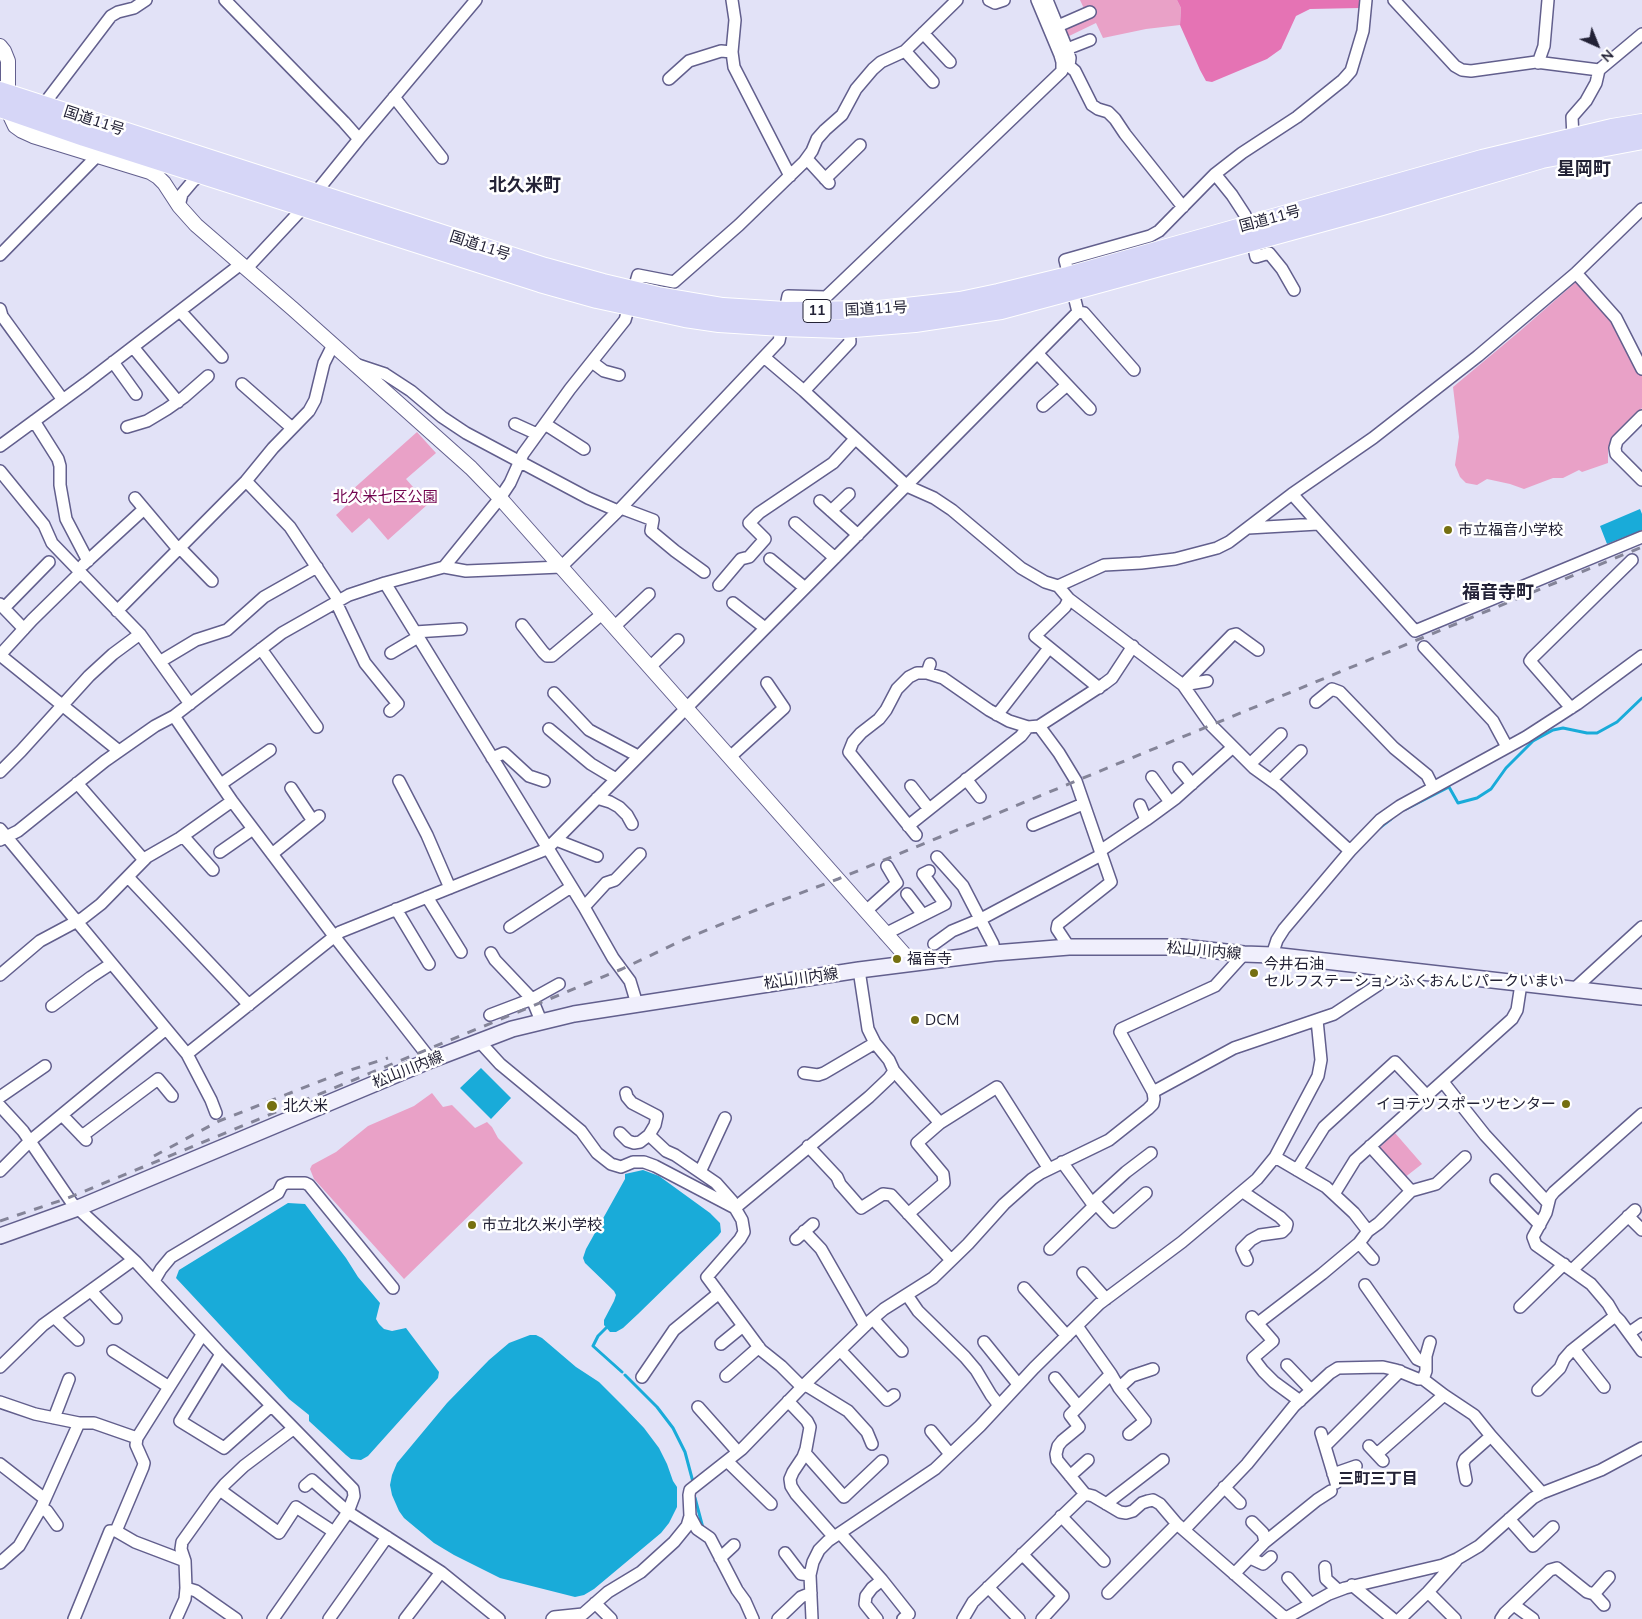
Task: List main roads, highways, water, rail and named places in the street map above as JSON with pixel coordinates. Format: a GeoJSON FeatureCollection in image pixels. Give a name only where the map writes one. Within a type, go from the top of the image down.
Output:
{"type":"FeatureCollection","features":[{"type":"Feature","properties":{"kind":"highway","name":"国道11号"},"geometry":{"type":"LineString","coordinates":[[4,101],[44,104],[540,283],[632,299],[684,318],[719,323],[879,310],[951,302],[1070,284],[1152,244],[1251,233],[1382,206],[1542,159],[1642,140]]}},
{"type":"Feature","properties":{"kind":"highway","name":"国道11号"},"geometry":{"type":"LineString","coordinates":[[4,101],[202,174],[310,200]]}},
{"type":"Feature","properties":{"kind":"highway","name":"国道11号"},"geometry":{"type":"LineString","coordinates":[[784,319],[849,328],[880,327],[1001,310],[1070,284],[1251,233],[1482,159],[1612,128],[1642,123]]}},
{"type":"Feature","properties":{"kind":"main road","name":"松山川内線"},"geometry":{"type":"LineString","coordinates":[[0,1236],[78,1208],[431,1060],[479,1041],[541,1021],[574,1014],[859,970],[994,953],[1069,947],[1182,947],[1642,997]]}},
{"type":"Feature","properties":{"kind":"water"},"geometry":{"type":"Polygon","coordinates":[[[1640,509],[1642,514],[1642,530],[1607,544],[1600,526],[1640,509]]]}},
{"type":"Feature","properties":{"kind":"water"},"geometry":{"type":"Polygon","coordinates":[[[481,1068],[511,1098],[491,1119],[460,1088],[481,1068]]]}},
{"type":"Feature","properties":{"kind":"water"},"geometry":{"type":"Polygon","coordinates":[[[643,1170],[659,1176],[710,1213],[720,1223],[721,1232],[623,1328],[616,1332],[610,1332],[604,1325],[604,1320],[616,1295],[585,1263],[583,1258],[586,1249],[625,1179],[625,1174],[643,1170]]]}},
{"type":"Feature","properties":{"kind":"water"},"geometry":{"type":"Polygon","coordinates":[[[288,1203],[305,1204],[358,1277],[380,1303],[376,1319],[379,1324],[384,1329],[392,1331],[406,1328],[439,1372],[438,1378],[368,1456],[361,1460],[351,1459],[309,1421],[309,1415],[289,1399],[176,1278],[179,1270],[288,1203]]]}},
{"type":"Feature","properties":{"kind":"water"},"geometry":{"type":"Polygon","coordinates":[[[530,1335],[542,1338],[576,1367],[599,1382],[624,1407],[644,1428],[659,1448],[677,1487],[677,1507],[669,1523],[661,1533],[594,1589],[584,1595],[575,1597],[500,1578],[434,1543],[404,1518],[392,1495],[390,1485],[397,1463],[447,1403],[489,1360],[509,1343],[530,1335]]]}},
{"type":"Feature","properties":{"kind":"waterway"},"geometry":{"type":"LineString","coordinates":[[1406,809],[1449,787],[1458,803],[1477,798],[1491,789],[1506,768],[1533,741],[1553,730],[1563,728],[1597,733],[1617,722],[1642,698]]}},
{"type":"Feature","properties":{"kind":"waterway"},"geometry":{"type":"LineString","coordinates":[[1378,829],[1391,819]]}},
{"type":"Feature","properties":{"kind":"waterway"},"geometry":{"type":"LineString","coordinates":[[606,1328],[598,1336],[593,1346],[622,1372]]}},
{"type":"Feature","properties":{"kind":"waterway"},"geometry":{"type":"LineString","coordinates":[[625,1375],[657,1407],[673,1428],[685,1452],[693,1482]]}},
{"type":"Feature","properties":{"kind":"waterway"},"geometry":{"type":"LineString","coordinates":[[695,1498],[703,1528]]}},
{"type":"Feature","properties":{"kind":"railway"},"geometry":{"type":"LineString","coordinates":[[0,1221],[68,1198],[622,969],[685,939],[838,879],[1642,547]]}},
{"type":"Feature","properties":{"kind":"railway"},"geometry":{"type":"LineString","coordinates":[[154,1156],[219,1121],[341,1073],[388,1058]]}},
{"type":"Feature","properties":{"kind":"place","name":"市立福音小学校"},"geometry":{"type":"Point","coordinates":[1448,530]}},
{"type":"Feature","properties":{"kind":"place","name":"福音寺"},"geometry":{"type":"Point","coordinates":[897,959]}},
{"type":"Feature","properties":{"kind":"place","name":"今井石油 セルフステーションふくおんじパークいまい"},"geometry":{"type":"Point","coordinates":[1254,973]}},
{"type":"Feature","properties":{"kind":"place","name":"DCM"},"geometry":{"type":"Point","coordinates":[915,1020]}},
{"type":"Feature","properties":{"kind":"place","name":"イヨテツスポーツセンター"},"geometry":{"type":"Point","coordinates":[1566,1104]}},
{"type":"Feature","properties":{"kind":"place","name":"北久米"},"geometry":{"type":"Point","coordinates":[272,1106]}},
{"type":"Feature","properties":{"kind":"place","name":"市立北久米小学校"},"geometry":{"type":"Point","coordinates":[472,1225]}},
{"type":"Feature","properties":{"kind":"district","name":"星岡町"},"geometry":{"type":"Point","coordinates":[1584,170]}},
{"type":"Feature","properties":{"kind":"district","name":"北久米町"},"geometry":{"type":"Point","coordinates":[525,186]}},
{"type":"Feature","properties":{"kind":"district","name":"福音寺町"},"geometry":{"type":"Point","coordinates":[1498,593]}},
{"type":"Feature","properties":{"kind":"district","name":"三町三丁目"},"geometry":{"type":"Point","coordinates":[1378,1479]}},
{"type":"Feature","properties":{"kind":"park label","name":"北久米七区公園"},"geometry":{"type":"Point","coordinates":[385,497]}}]}
